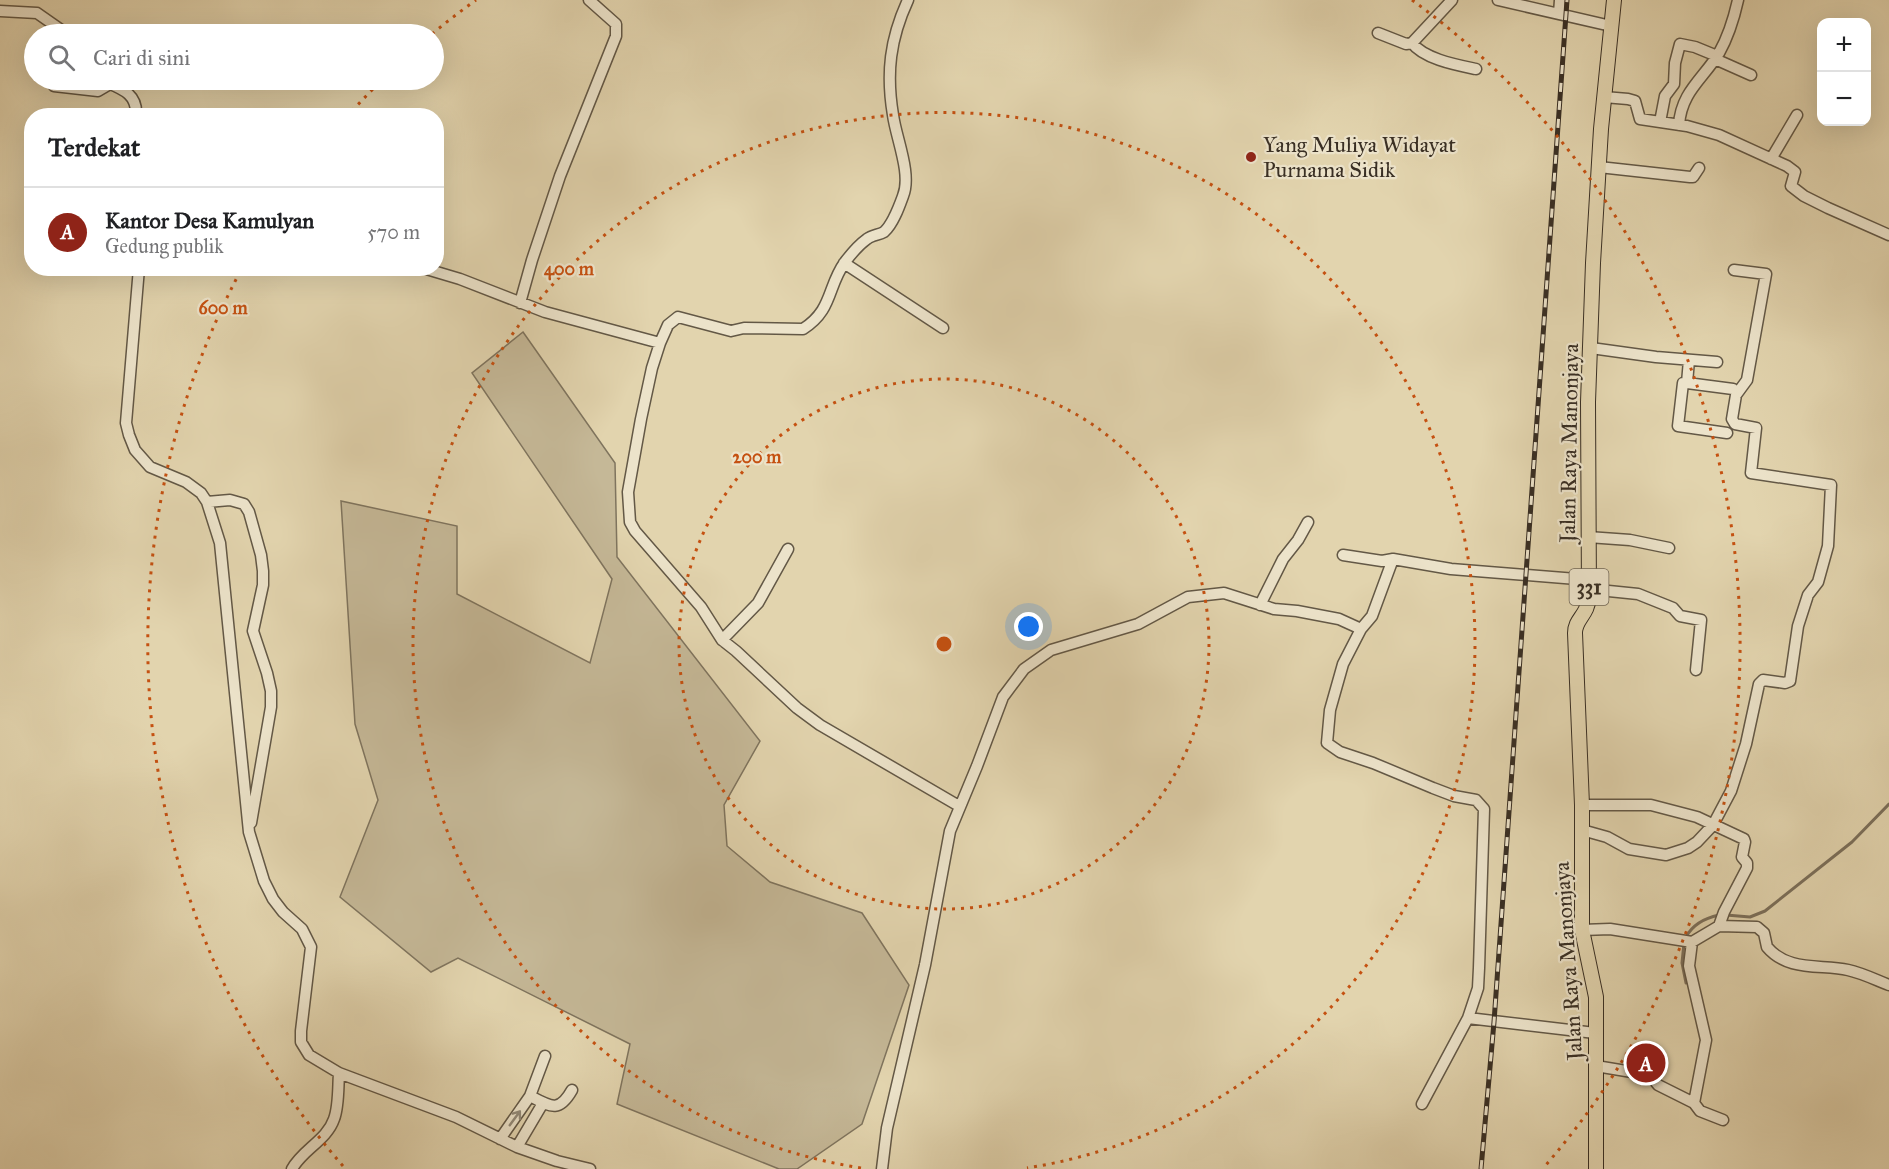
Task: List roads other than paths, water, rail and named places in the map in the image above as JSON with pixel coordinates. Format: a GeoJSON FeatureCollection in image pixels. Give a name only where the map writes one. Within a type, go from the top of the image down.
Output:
{"type":"FeatureCollection","features":[{"type":"Feature","properties":{"kind":"main road","name":"Jalan Raya Manonjaya"},"geometry":{"type":"LineString","coordinates":[[1596,1169],[1596,997],[1582,930],[1582,805],[1575,628],[1588,606],[1588,402],[1599,166],[1614,0]]}},
{"type":"Feature","properties":{"kind":"street"},"geometry":{"type":"LineString","coordinates":[[520,303],[560,176],[616,36],[616,24],[589,0]]}},
{"type":"Feature","properties":{"kind":"street"},"geometry":{"type":"LineString","coordinates":[[908,0],[897,30],[888,72],[893,116],[906,183],[905,193],[885,231],[868,238],[844,263],[821,314],[803,329],[744,328],[731,331],[678,317],[668,325],[652,368],[628,492],[630,522],[634,531],[701,607],[722,640],[808,716],[959,806]]}},
{"type":"Feature","properties":{"kind":"street"},"geometry":{"type":"LineString","coordinates":[[1412,43],[1452,0]]}},
{"type":"Feature","properties":{"kind":"street"},"geometry":{"type":"LineString","coordinates":[[1498,0],[1611,26]]}},
{"type":"Feature","properties":{"kind":"street"},"geometry":{"type":"LineString","coordinates":[[1559,14],[1560,0]]}},
{"type":"Feature","properties":{"kind":"street"},"geometry":{"type":"LineString","coordinates":[[1679,125],[1685,98],[1716,57],[1726,37],[1738,0]]}},
{"type":"Feature","properties":{"kind":"street"},"geometry":{"type":"LineString","coordinates":[[0,11],[37,12],[53,24]]}},
{"type":"Feature","properties":{"kind":"street"},"geometry":{"type":"LineString","coordinates":[[1378,33],[1402,43],[1412,43],[1418,49],[1444,61],[1476,69]]}},
{"type":"Feature","properties":{"kind":"street"},"geometry":{"type":"LineString","coordinates":[[1660,122],[1665,96],[1674,84],[1675,63],[1680,44],[1695,47],[1751,75]]}},
{"type":"Feature","properties":{"kind":"street"},"geometry":{"type":"LineString","coordinates":[[123,90],[134,98],[136,108]]}},
{"type":"Feature","properties":{"kind":"street"},"geometry":{"type":"LineString","coordinates":[[1604,97],[1635,101],[1639,118],[1719,135],[1771,159],[1794,171],[1791,186],[1804,196],[1889,235]]}},
{"type":"Feature","properties":{"kind":"street"},"geometry":{"type":"LineString","coordinates":[[1771,159],[1797,115]]}},
{"type":"Feature","properties":{"kind":"street"},"geometry":{"type":"LineString","coordinates":[[1599,166],[1690,177],[1693,177],[1699,168]]}},
{"type":"Feature","properties":{"kind":"street"},"geometry":{"type":"LineString","coordinates":[[844,263],[943,328]]}},
{"type":"Feature","properties":{"kind":"street"},"geometry":{"type":"LineString","coordinates":[[1582,830],[1607,837],[1632,850],[1669,855],[1692,846],[1713,825],[1731,791],[1738,770],[1759,684],[1763,680],[1785,683],[1791,679],[1798,626],[1808,595],[1818,582],[1828,546],[1831,485],[1751,473],[1756,428],[1735,424],[1732,419],[1736,395],[1747,380],[1766,274],[1734,270]]}},
{"type":"Feature","properties":{"kind":"street"},"geometry":{"type":"LineString","coordinates":[[444,274],[545,312],[660,343]]}},
{"type":"Feature","properties":{"kind":"street"},"geometry":{"type":"LineString","coordinates":[[138,276],[126,423],[135,450],[150,467],[201,492],[207,502],[220,543],[249,832],[264,881],[273,898],[283,912],[302,929],[311,947],[301,1031],[304,1049],[309,1056],[339,1073],[456,1117],[517,1147],[557,1161],[590,1169]]}},
{"type":"Feature","properties":{"kind":"street"},"geometry":{"type":"LineString","coordinates":[[1591,348],[1718,362]]}},
{"type":"Feature","properties":{"kind":"street"},"geometry":{"type":"LineString","coordinates":[[1687,383],[1689,360]]}},
{"type":"Feature","properties":{"kind":"street"},"geometry":{"type":"LineString","coordinates":[[1727,433],[1678,426],[1683,383],[1733,389]]}},
{"type":"Feature","properties":{"kind":"street"},"geometry":{"type":"LineString","coordinates":[[207,502],[230,500],[242,502],[246,506],[261,555],[263,585],[253,632],[267,673],[271,691],[271,707],[249,832]]}},
{"type":"Feature","properties":{"kind":"street"},"geometry":{"type":"LineString","coordinates":[[1260,605],[1276,570],[1308,522]]}},
{"type":"Feature","properties":{"kind":"street"},"geometry":{"type":"LineString","coordinates":[[1588,537],[1640,542],[1669,548]]}},
{"type":"Feature","properties":{"kind":"street"},"geometry":{"type":"LineString","coordinates":[[722,640],[758,603],[788,549]]}},
{"type":"Feature","properties":{"kind":"street"},"geometry":{"type":"LineString","coordinates":[[1343,555],[1382,561],[1393,559],[1451,569],[1589,584],[1638,594],[1672,608],[1680,616],[1701,620],[1696,670]]}},
{"type":"Feature","properties":{"kind":"street"},"geometry":{"type":"LineString","coordinates":[[1393,559],[1372,616],[1361,629],[1343,664],[1330,710],[1327,743],[1330,747],[1348,756],[1373,763],[1433,789],[1476,800],[1484,809],[1478,988],[1468,1018],[1422,1104]]}},
{"type":"Feature","properties":{"kind":"street"},"geometry":{"type":"LineString","coordinates":[[882,1169],[887,1128],[925,965],[947,843],[959,806],[1003,697],[1024,669],[1039,657],[1067,645],[1138,624],[1188,597],[1224,593],[1274,609],[1339,619],[1361,629]]}},
{"type":"Feature","properties":{"kind":"street"},"geometry":{"type":"LineString","coordinates":[[1582,805],[1651,805],[1694,816],[1745,841],[1742,856],[1748,866],[1722,918],[1692,942],[1689,966],[1706,1040],[1694,1103]]}},
{"type":"Feature","properties":{"kind":"street"},"geometry":{"type":"LineString","coordinates":[[1722,918],[1757,927],[1764,933],[1767,947],[1780,958],[1800,965],[1849,970],[1889,985]]}},
{"type":"Feature","properties":{"kind":"street"},"geometry":{"type":"LineString","coordinates":[[1582,930],[1611,929],[1692,942]]}},
{"type":"Feature","properties":{"kind":"street"},"geometry":{"type":"LineString","coordinates":[[1468,1018],[1596,1033]]}},
{"type":"Feature","properties":{"kind":"street"},"geometry":{"type":"LineString","coordinates":[[500,1139],[530,1096],[544,1056]]}},
{"type":"Feature","properties":{"kind":"street"},"geometry":{"type":"LineString","coordinates":[[1596,1066],[1648,1075],[1658,1085],[1694,1103],[1700,1111],[1723,1120]]}},
{"type":"Feature","properties":{"kind":"street"},"geometry":{"type":"LineString","coordinates":[[292,1169],[335,1119],[339,1073]]}},
{"type":"Feature","properties":{"kind":"street"},"geometry":{"type":"LineString","coordinates":[[530,1096],[543,1103],[558,1106],[564,1103],[572,1090]]}},
{"type":"Feature","properties":{"kind":"street"},"geometry":{"type":"LineString","coordinates":[[517,1147],[543,1103]]}},
{"type":"Feature","properties":{"kind":"waterway"},"geometry":{"type":"LineString","coordinates":[[1726,915],[1750,917],[1765,911],[1852,842],[1889,804]]}},
{"type":"Feature","properties":{"kind":"waterway"},"geometry":{"type":"LineString","coordinates":[[1686,937],[1700,922],[1719,915]]}},
{"type":"Feature","properties":{"kind":"waterway"},"geometry":{"type":"LineString","coordinates":[[1684,943],[1682,963],[1686,983]]}},
{"type":"Feature","properties":{"kind":"railway"},"geometry":{"type":"LineString","coordinates":[[1481,1169],[1494,1022],[1567,0]]}},
{"type":"Feature","properties":{"kind":"place","name":"Yang Muliya Widayat Purnama Sidik"},"geometry":{"type":"Point","coordinates":[1251,157]}},
{"type":"Feature","properties":{"kind":"place","name":"Kantor Desa Kamulyan"},"geometry":{"type":"Point","coordinates":[1646,1063]}}]}
